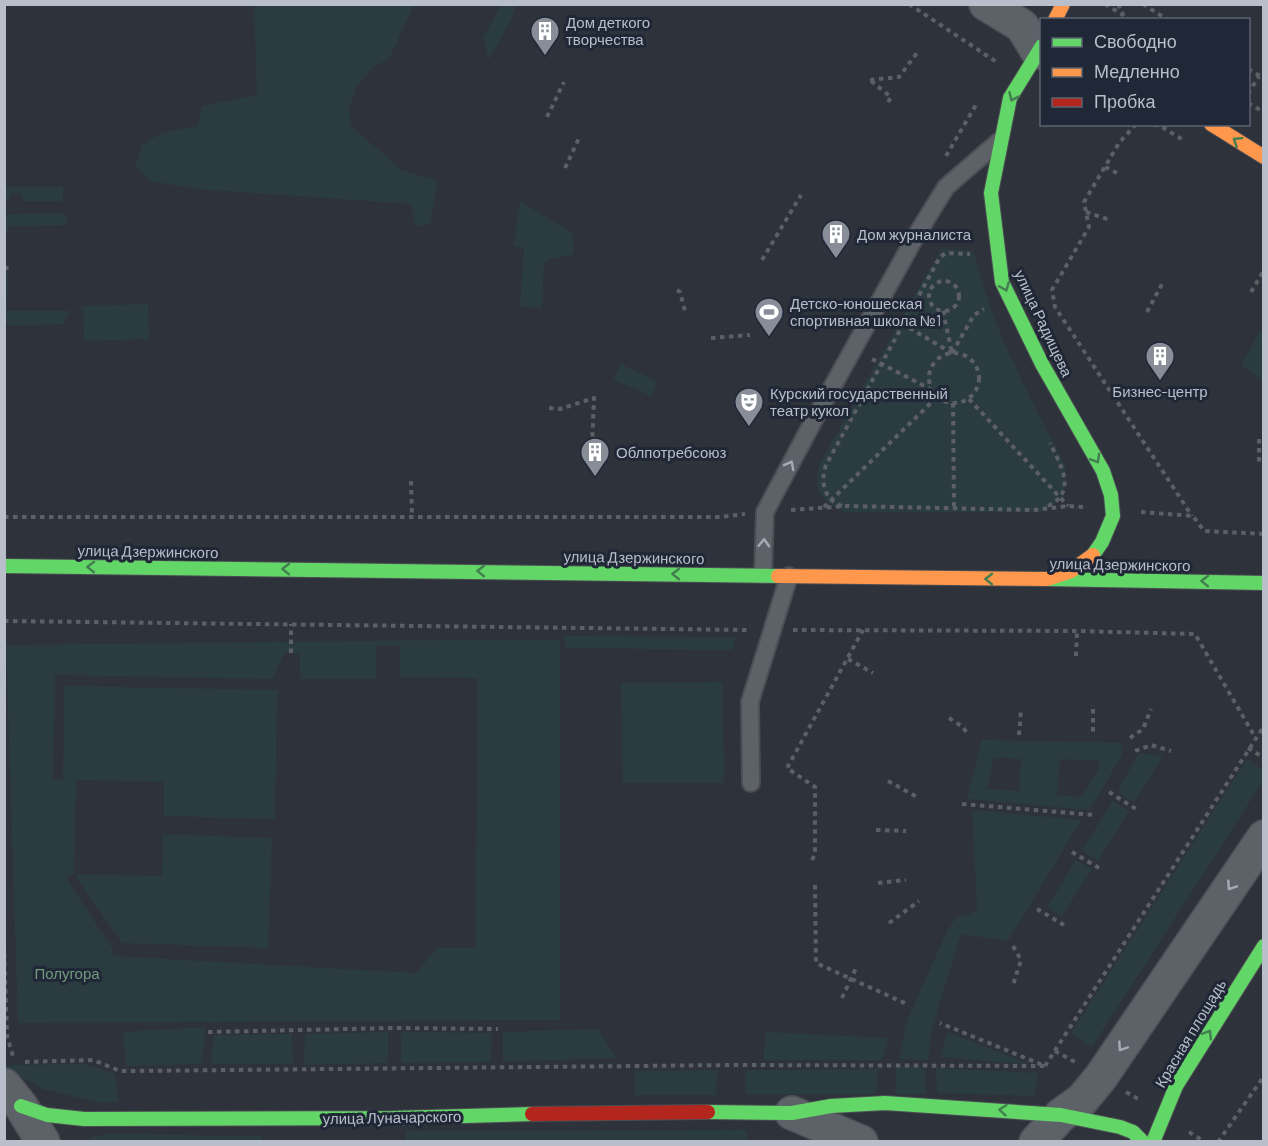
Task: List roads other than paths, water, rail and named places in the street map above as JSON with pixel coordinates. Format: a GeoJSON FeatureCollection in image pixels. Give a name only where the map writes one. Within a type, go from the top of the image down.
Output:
{"type":"FeatureCollection","features":[{"type":"Feature","properties":{"kind":"main road"},"geometry":{"type":"LineString","coordinates":[[1056,18],[1062,4]]}},
{"type":"Feature","properties":{"kind":"main road","name":"улица Радищева"},"geometry":{"type":"LineString","coordinates":[[1040,49],[1010,99],[991,193],[1002,282],[1042,364],[1103,471],[1112,495],[1113,510],[1113,516],[1102,542],[1092,555],[1071,571],[1047,579]]}},
{"type":"Feature","properties":{"kind":"main road"},"geometry":{"type":"LineString","coordinates":[[1214,126],[1263,157]]}},
{"type":"Feature","properties":{"kind":"main road","name":"улица Дзержинского"},"geometry":{"type":"LineString","coordinates":[[4,566],[1263,582]]}},
{"type":"Feature","properties":{"kind":"main road","name":"Красная площадь"},"geometry":{"type":"LineString","coordinates":[[1152,1142],[1162,1114],[1176,1086],[1263,946]]}},
{"type":"Feature","properties":{"kind":"main road","name":"улица Луначарского"},"geometry":{"type":"LineString","coordinates":[[13,1096],[47,1115],[84,1119],[393,1118],[624,1112],[792,1113],[831,1106],[885,1103],[1061,1115],[1133,1131],[1143,1142]]}},
{"type":"Feature","properties":{"kind":"street"},"geometry":{"type":"LineString","coordinates":[[986,4],[1022,26],[1040,49]]}},
{"type":"Feature","properties":{"kind":"street"},"geometry":{"type":"LineString","coordinates":[[1036,1142],[1061,1115],[1083,1100],[1101,1077],[1263,837]]}},
{"type":"Feature","properties":{"kind":"street"},"geometry":{"type":"LineString","coordinates":[[13,1096],[43,1142]]}},
{"type":"Feature","properties":{"kind":"street"},"geometry":{"type":"LineString","coordinates":[[792,1113],[861,1142]]}},
{"type":"Feature","properties":{"kind":"lane"},"geometry":{"type":"LineString","coordinates":[[763,574],[765,512],[852,350],[917,234],[946,188],[1002,139]]}},
{"type":"Feature","properties":{"kind":"lane"},"geometry":{"type":"LineString","coordinates":[[751,783],[750,702],[789,576]]}},
{"type":"Feature","properties":{"kind":"place","name":"Дом деткого творчества"},"geometry":{"type":"Point","coordinates":[545,56]}},
{"type":"Feature","properties":{"kind":"place","name":"Дом журналиста"},"geometry":{"type":"Point","coordinates":[836,260]}},
{"type":"Feature","properties":{"kind":"place","name":"Детско-юношеская спортивная школа №1"},"geometry":{"type":"Point","coordinates":[769,338]}},
{"type":"Feature","properties":{"kind":"place","name":"Бизнес-центр"},"geometry":{"type":"Point","coordinates":[1160,382]}},
{"type":"Feature","properties":{"kind":"place","name":"Курский государственный театр кукол"},"geometry":{"type":"Point","coordinates":[749,428]}},
{"type":"Feature","properties":{"kind":"place","name":"Облпотребсоюз"},"geometry":{"type":"Point","coordinates":[595,478]}},
{"type":"Feature","properties":{"kind":"park label","name":"Полугора"},"geometry":{"type":"Point","coordinates":[67,973]}}]}
